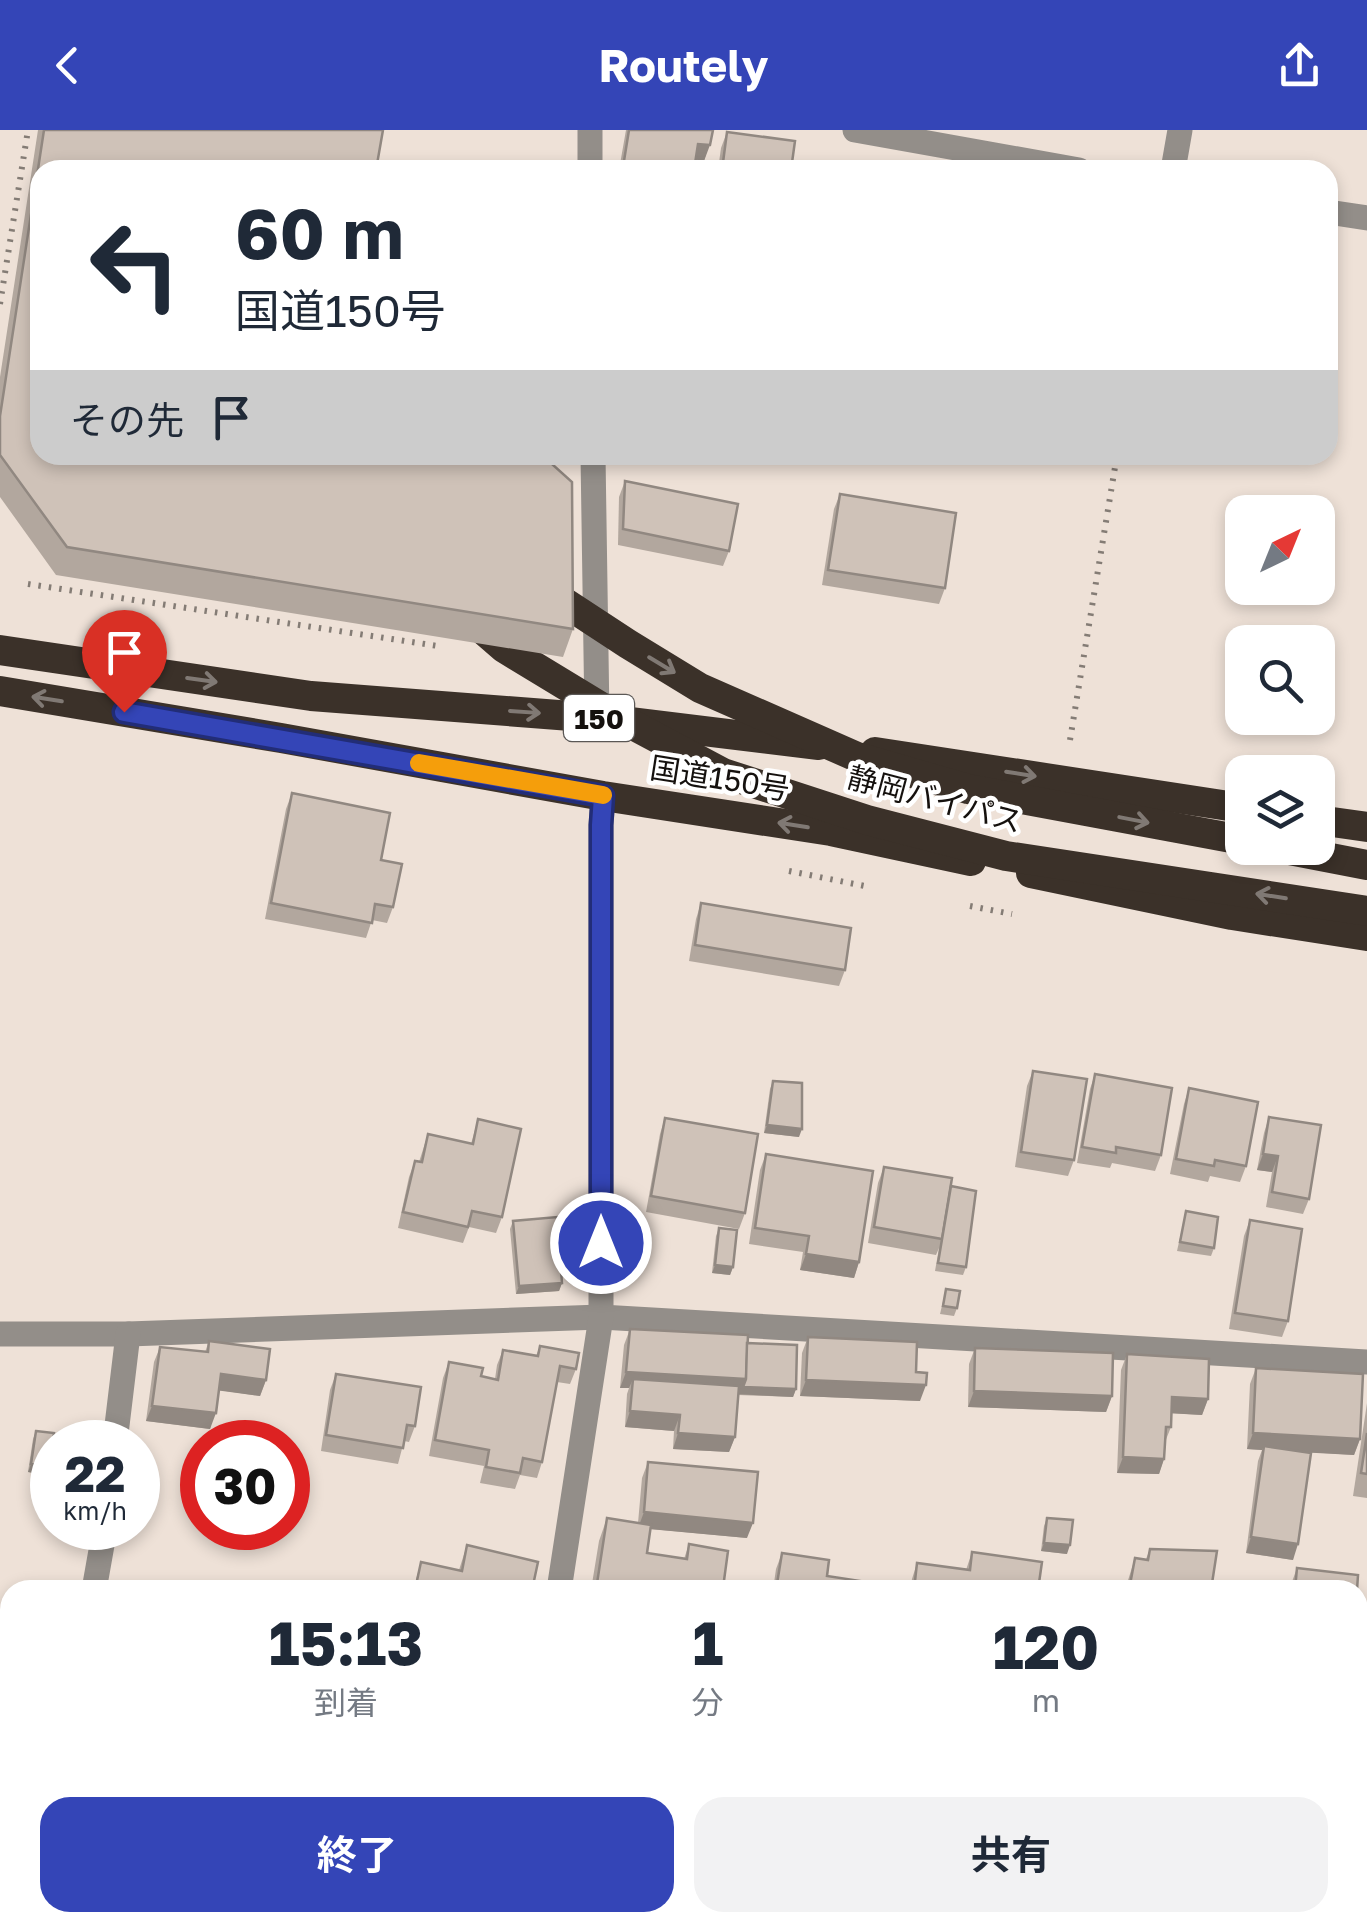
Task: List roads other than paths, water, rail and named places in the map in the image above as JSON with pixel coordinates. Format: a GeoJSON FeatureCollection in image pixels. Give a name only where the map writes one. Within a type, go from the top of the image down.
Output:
{"type":"FeatureCollection","features":[{"type":"Feature","properties":{"kind":"highway","name":"静岡バイパス"},"geometry":{"type":"LineString","coordinates":[[512,564],[613,635],[700,688],[857,757],[968,788],[1225,837]]}},
{"type":"Feature","properties":{"kind":"highway","name":"静岡バイパス"},"geometry":{"type":"LineString","coordinates":[[451,602],[504,648],[616,716],[723,773],[867,820],[1006,856],[1367,911]]}},
{"type":"Feature","properties":{"kind":"highway","name":"国道150号"},"geometry":{"type":"LineString","coordinates":[[0,650],[311,696],[597,718],[902,756],[1225,805]]}},
{"type":"Feature","properties":{"kind":"highway","name":"国道150号"},"geometry":{"type":"LineString","coordinates":[[0,691],[831,832],[1232,915],[1367,936]]}},
{"type":"Feature","properties":{"kind":"highway"},"geometry":{"type":"LineString","coordinates":[[1335,822],[1367,827]]}},
{"type":"Feature","properties":{"kind":"highway"},"geometry":{"type":"LineString","coordinates":[[1335,859],[1367,865]]}},
{"type":"Feature","properties":{"kind":"street"},"geometry":{"type":"LineString","coordinates":[[590,130],[590,160]]}},
{"type":"Feature","properties":{"kind":"street"},"geometry":{"type":"LineString","coordinates":[[855,130],[1023,160]]}},
{"type":"Feature","properties":{"kind":"street"},"geometry":{"type":"LineString","coordinates":[[1175,160],[1180,130]]}},
{"type":"Feature","properties":{"kind":"street"},"geometry":{"type":"LineString","coordinates":[[1338,214],[1367,218]]}},
{"type":"Feature","properties":{"kind":"street"},"geometry":{"type":"LineString","coordinates":[[593,465],[597,718]]}},
{"type":"Feature","properties":{"kind":"street"},"geometry":{"type":"LineString","coordinates":[[561,1580],[601,1317],[603,796]]}},
{"type":"Feature","properties":{"kind":"street"},"geometry":{"type":"LineString","coordinates":[[0,1334],[128,1334],[601,1317],[1367,1362]]}},
{"type":"Feature","properties":{"kind":"street"},"geometry":{"type":"LineString","coordinates":[[118,1420],[128,1334]]}},
{"type":"Feature","properties":{"kind":"street"},"geometry":{"type":"LineString","coordinates":[[96,1580],[101,1550]]}}]}
